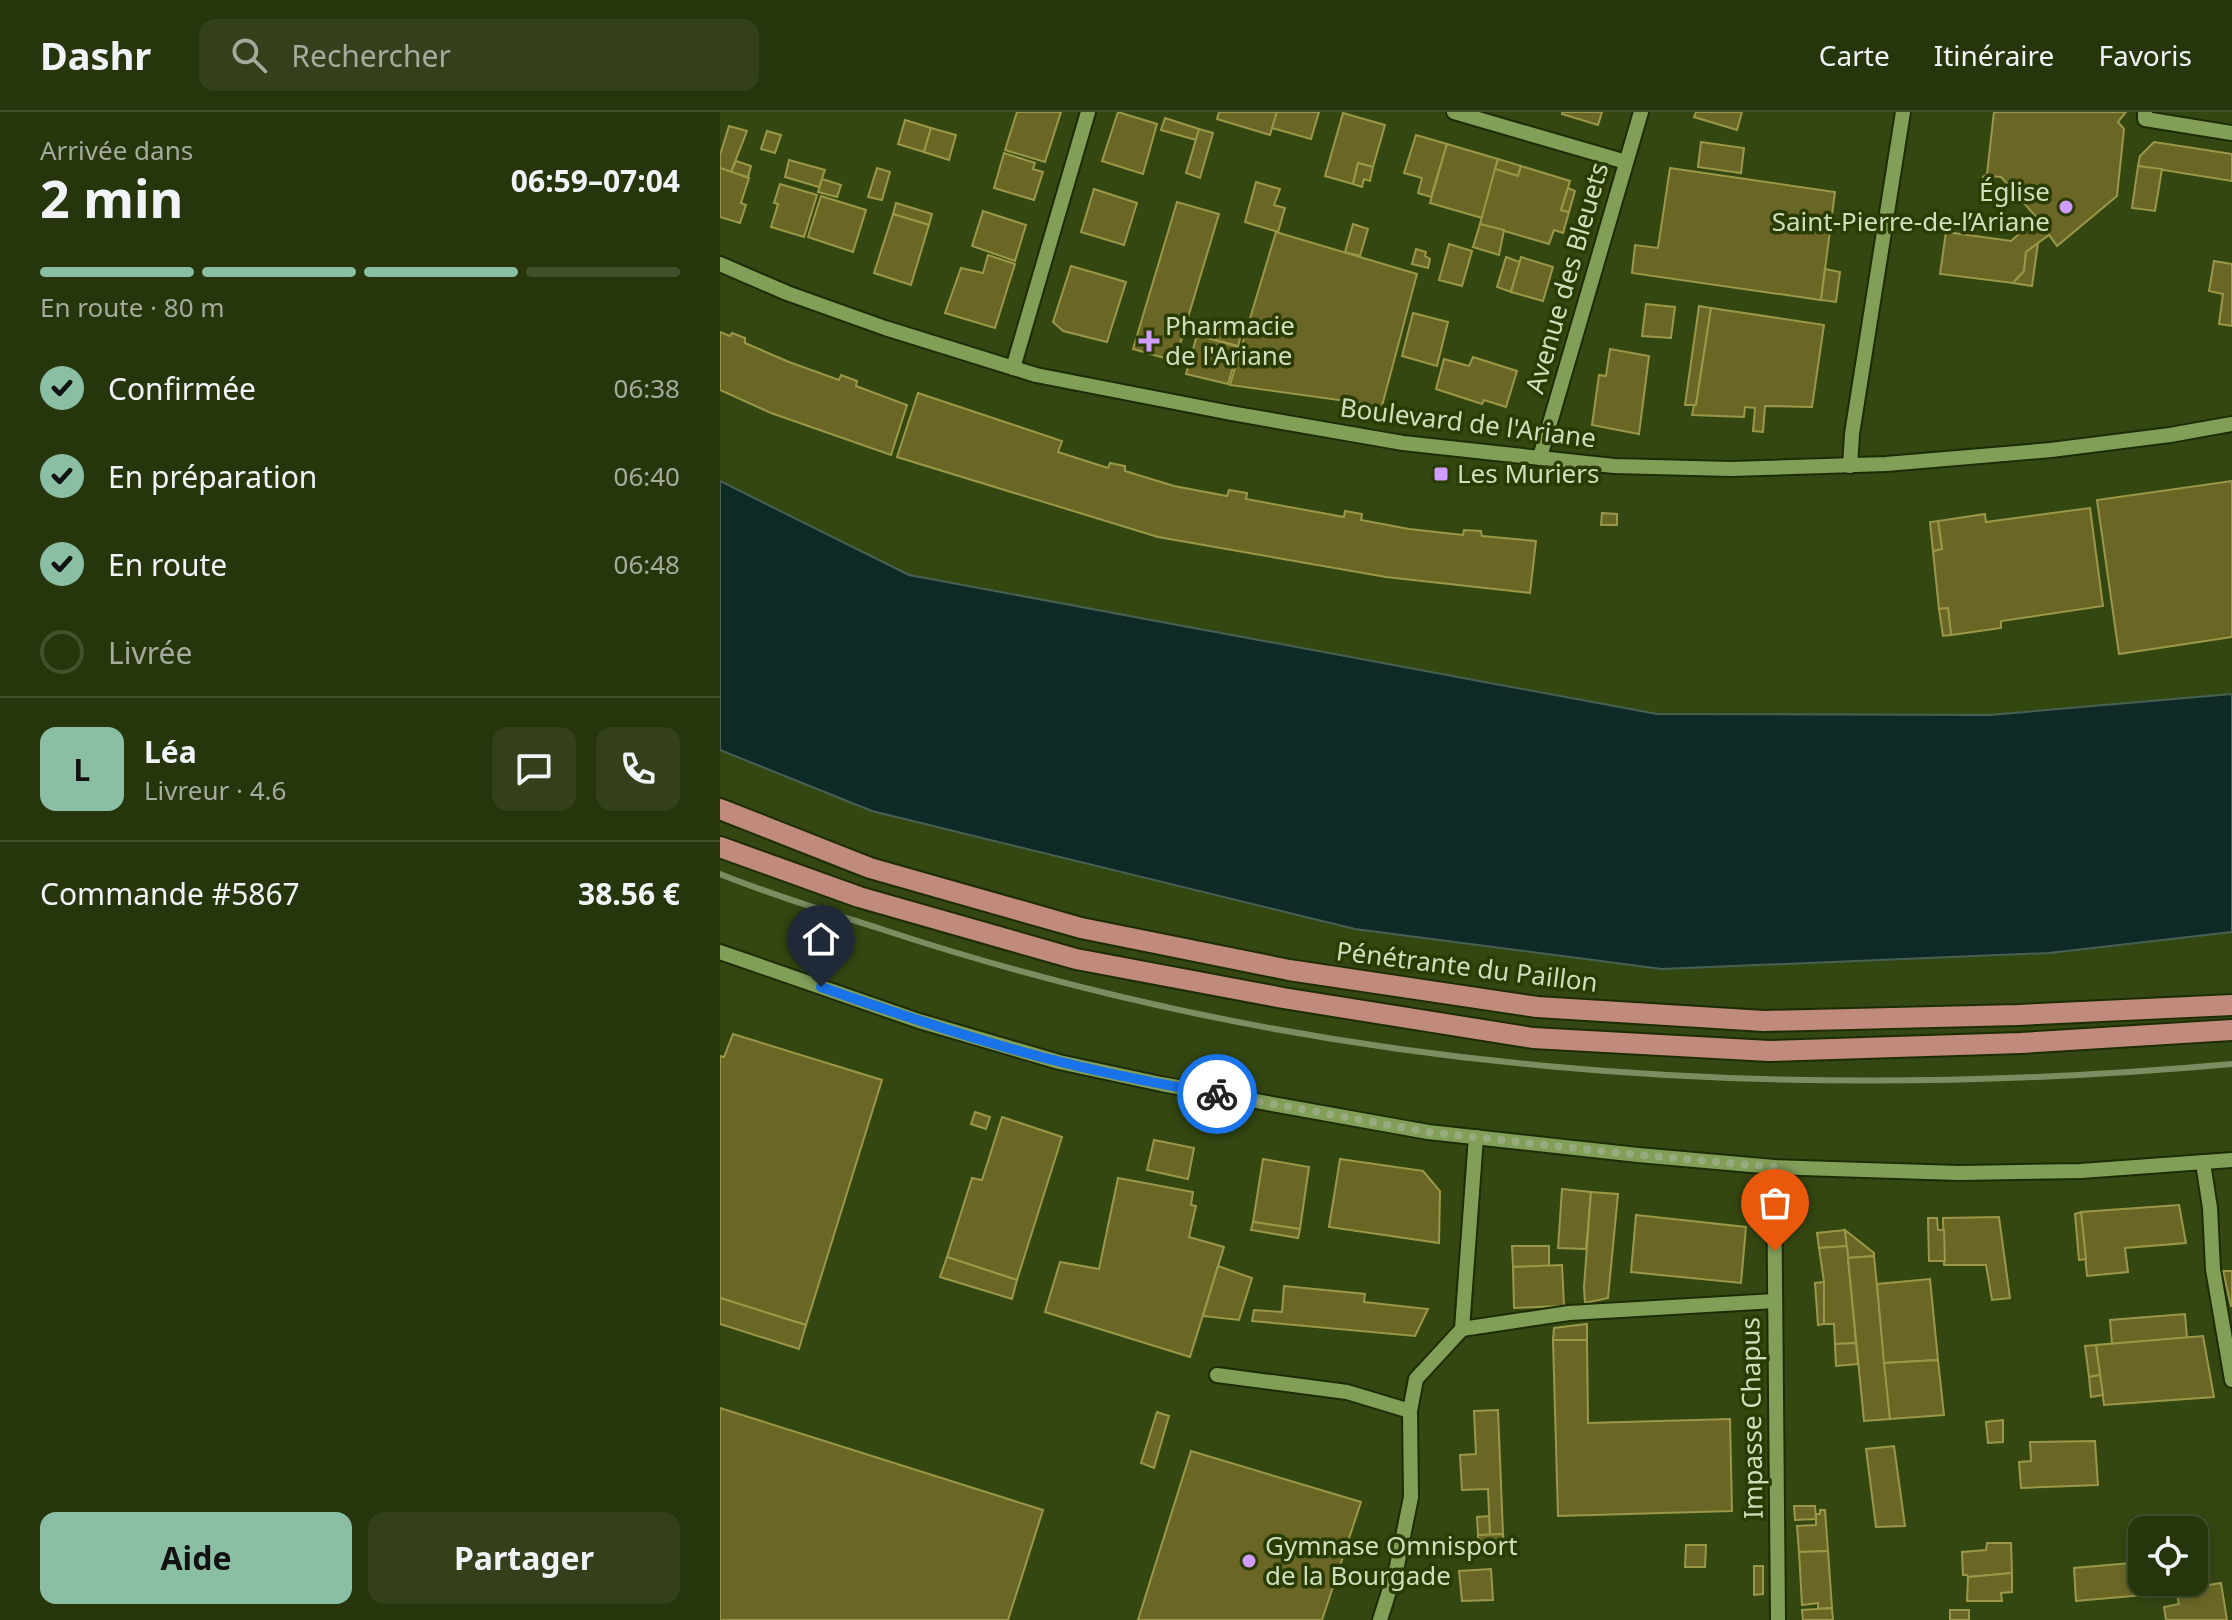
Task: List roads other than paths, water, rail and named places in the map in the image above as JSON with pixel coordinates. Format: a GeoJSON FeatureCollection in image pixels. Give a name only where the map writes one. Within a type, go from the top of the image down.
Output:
{"type":"FeatureCollection","features":[{"type":"Feature","properties":{"kind":"main road","name":"Pénétrante du Paillon"},"geometry":{"type":"LineString","coordinates":[[720,809],[870,868],[1081,928],[1289,970],[1537,1007],[1764,1021],[2018,1015],[2232,1005]]}},
{"type":"Feature","properties":{"kind":"main road"},"geometry":{"type":"LineString","coordinates":[[720,847],[859,897],[1076,959],[1283,998],[1533,1038],[1769,1051],[2021,1043],[2232,1030]]}},
{"type":"Feature","properties":{"kind":"street"},"geometry":{"type":"LineString","coordinates":[[1013,368],[1088,112]]}},
{"type":"Feature","properties":{"kind":"street"},"geometry":{"type":"LineString","coordinates":[[1454,112],[1626,162]]}},
{"type":"Feature","properties":{"kind":"street","name":"Avenue des Bleuets"},"geometry":{"type":"LineString","coordinates":[[1540,457],[1641,112]]}},
{"type":"Feature","properties":{"kind":"street"},"geometry":{"type":"LineString","coordinates":[[1850,466],[1852,434],[1903,112]]}},
{"type":"Feature","properties":{"kind":"street"},"geometry":{"type":"LineString","coordinates":[[2145,112],[2145,119],[2232,133]]}},
{"type":"Feature","properties":{"kind":"street","name":"Boulevard de l'Ariane"},"geometry":{"type":"LineString","coordinates":[[720,264],[815,303],[1036,375],[1403,443],[1614,466],[1731,469],[1850,466],[2051,450],[2232,424]]}},
{"type":"Feature","properties":{"kind":"street"},"geometry":{"type":"LineString","coordinates":[[720,952],[919,1021],[1059,1062],[1175,1087],[1428,1132],[1774,1167],[1959,1173],[2081,1171],[2232,1160]]}},
{"type":"Feature","properties":{"kind":"street"},"geometry":{"type":"LineString","coordinates":[[1380,1620],[1397,1566],[1411,1497],[1410,1411],[1416,1379],[1462,1329],[1476,1137]]}},
{"type":"Feature","properties":{"kind":"street"},"geometry":{"type":"LineString","coordinates":[[2203,1163],[2210,1208],[2213,1269],[2232,1380]]}},
{"type":"Feature","properties":{"kind":"street","name":"Impasse Chapus"},"geometry":{"type":"LineString","coordinates":[[1774,1167],[1778,1620]]}},
{"type":"Feature","properties":{"kind":"street"},"geometry":{"type":"LineString","coordinates":[[1462,1329],[1569,1313],[1775,1301]]}},
{"type":"Feature","properties":{"kind":"street"},"geometry":{"type":"LineString","coordinates":[[1217,1375],[1347,1392],[1410,1411]]}},
{"type":"Feature","properties":{"kind":"water"},"geometry":{"type":"Polygon","coordinates":[[[720,481],[909,575],[1657,714],[1990,715],[2232,694],[2232,932],[2049,953],[1662,969],[1355,929],[872,811],[720,750],[720,481]]]}},
{"type":"Feature","properties":{"kind":"railway"},"geometry":{"type":"LineString","coordinates":[[720,874],[840,916],[1046,978],[1213,1017],[1380,1046],[1549,1066],[1719,1078],[1889,1081],[2060,1076],[2232,1064]]}},
{"type":"Feature","properties":{"kind":"place","name":"Église Saint-Pierre-de-l’Ariane"},"geometry":{"type":"Point","coordinates":[2066,207]}},
{"type":"Feature","properties":{"kind":"place","name":"Pharmacie de l'Ariane"},"geometry":{"type":"Point","coordinates":[1149,341]}},
{"type":"Feature","properties":{"kind":"place","name":"Les Muriers"},"geometry":{"type":"Point","coordinates":[1441,474]}},
{"type":"Feature","properties":{"kind":"place","name":"Gymnase Omnisport de la Bourgade"},"geometry":{"type":"Point","coordinates":[1249,1561]}}]}
